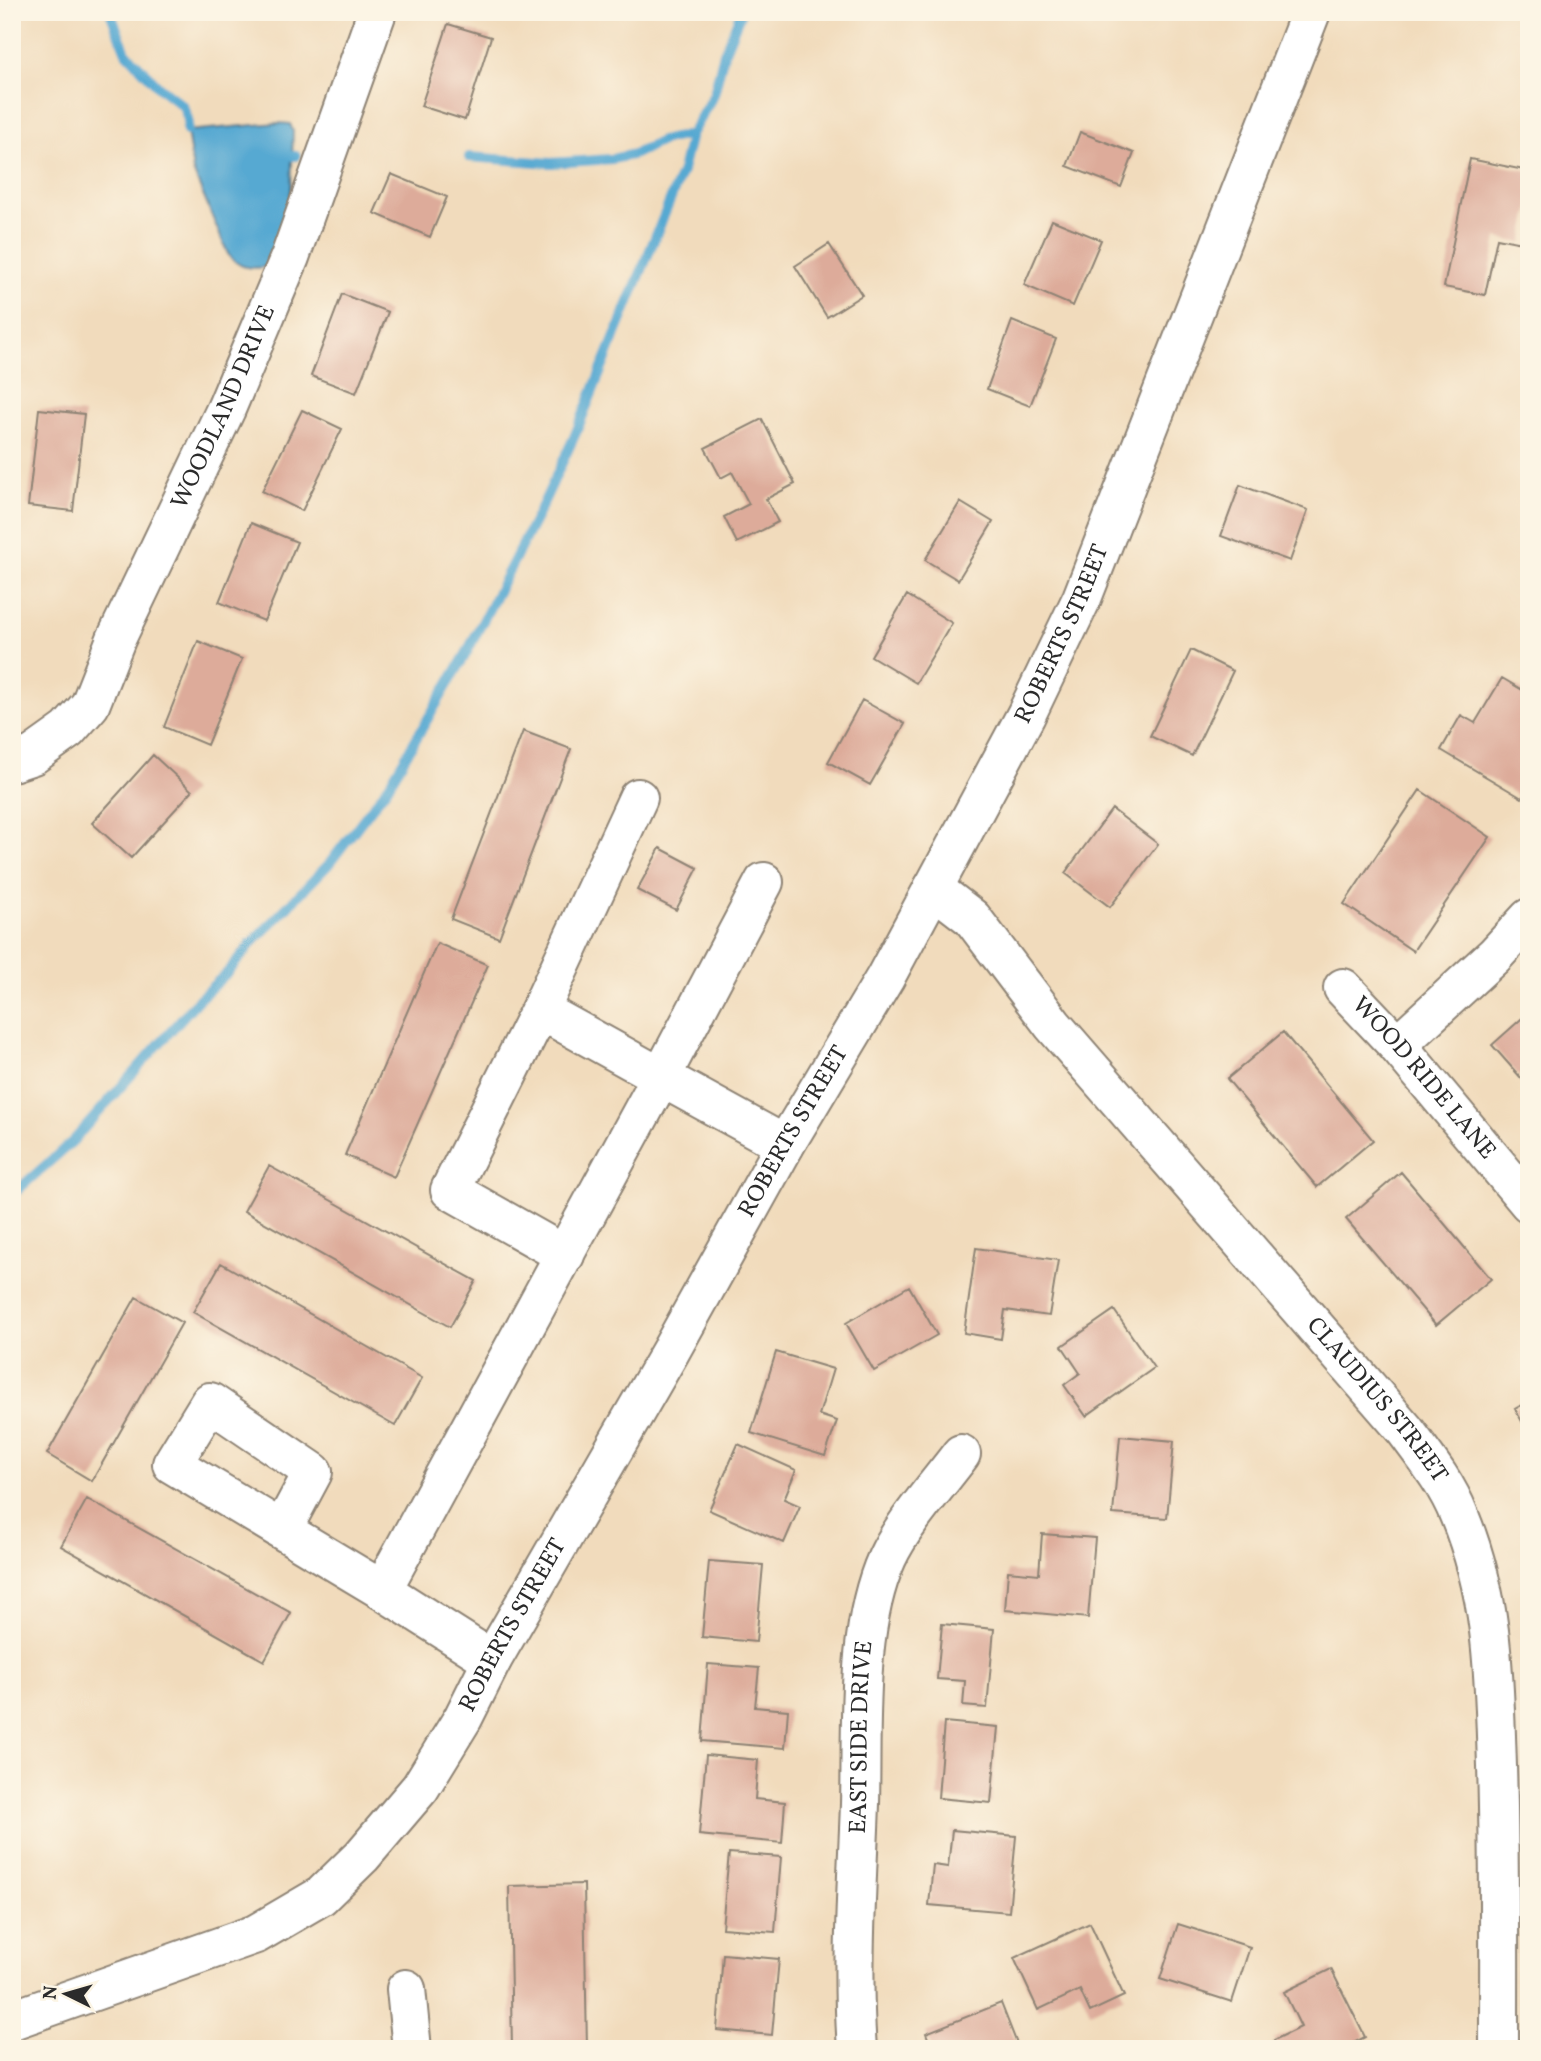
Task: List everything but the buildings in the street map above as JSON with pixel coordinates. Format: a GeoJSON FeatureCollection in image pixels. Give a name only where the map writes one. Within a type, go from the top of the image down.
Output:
{"type":"FeatureCollection","features":[{"type":"Feature","properties":{"kind":"street","name":"WOODLAND DRIVE"},"geometry":{"type":"LineString","coordinates":[[12,762],[33,755],[68,730],[90,705],[116,639],[226,409],[290,257],[377,12]]}},
{"type":"Feature","properties":{"kind":"street","name":"ROBERTS STREET"},"geometry":{"type":"LineString","coordinates":[[12,2020],[256,1934],[321,1896],[362,1856],[420,1788],[463,1718],[492,1660],[670,1352],[785,1145],[885,978],[1026,715],[1082,598],[1311,12]]}},
{"type":"Feature","properties":{"kind":"street"},"geometry":{"type":"LineString","coordinates":[[565,1255],[450,1190],[540,1010],[638,798]]}},
{"type":"Feature","properties":{"kind":"street"},"geometry":{"type":"LineString","coordinates":[[382,1590],[662,1077],[764,882]]}},
{"type":"Feature","properties":{"kind":"street","name":"CLAUDIUS STREET"},"geometry":{"type":"LineString","coordinates":[[933,888],[972,918],[1053,1024],[1405,1430],[1435,1470],[1458,1513],[1485,1596],[1514,1811],[1499,2049]]}},
{"type":"Feature","properties":{"kind":"street"},"geometry":{"type":"LineString","coordinates":[[1397,1045],[1485,965],[1529,918]]}},
{"type":"Feature","properties":{"kind":"street","name":"WOOD RIDE LANE"},"geometry":{"type":"LineString","coordinates":[[1343,988],[1397,1045],[1529,1203]]}},
{"type":"Feature","properties":{"kind":"street"},"geometry":{"type":"LineString","coordinates":[[540,1010],[785,1145]]}},
{"type":"Feature","properties":{"kind":"street","name":"EAST SIDE DRIVE"},"geometry":{"type":"LineString","coordinates":[[857,2049],[856,1913],[864,1666],[870,1608],[888,1557],[915,1515],[961,1454]]}},
{"type":"Feature","properties":{"kind":"street"},"geometry":{"type":"LineString","coordinates":[[282,1530],[492,1660]]}},
{"type":"Feature","properties":{"kind":"street"},"geometry":{"type":"LineString","coordinates":[[406,1989],[412,2049]]}},
{"type":"Feature","properties":{"kind":"water"},"geometry":{"type":"Polygon","coordinates":[[[290,124],[293,131],[291,189],[283,242],[265,267],[244,267],[228,254],[193,171],[187,131],[290,124]]]}},
{"type":"Feature","properties":{"kind":"waterway"},"geometry":{"type":"LineString","coordinates":[[110,12],[126,52],[159,87],[183,106],[188,119],[187,131]]}},
{"type":"Feature","properties":{"kind":"waterway"},"geometry":{"type":"LineString","coordinates":[[12,1195],[73,1141],[198,1000],[229,971],[251,944],[329,864],[387,788],[466,654],[575,435],[682,171],[691,134],[714,94],[724,53],[741,12]]}},
{"type":"Feature","properties":{"kind":"waterway"},"geometry":{"type":"LineString","coordinates":[[469,157],[551,163],[612,159],[635,154],[661,141],[691,134]]}},
{"type":"Feature","properties":{"kind":"waterway"},"geometry":{"type":"LineString","coordinates":[[291,156],[296,156]]}}]}
